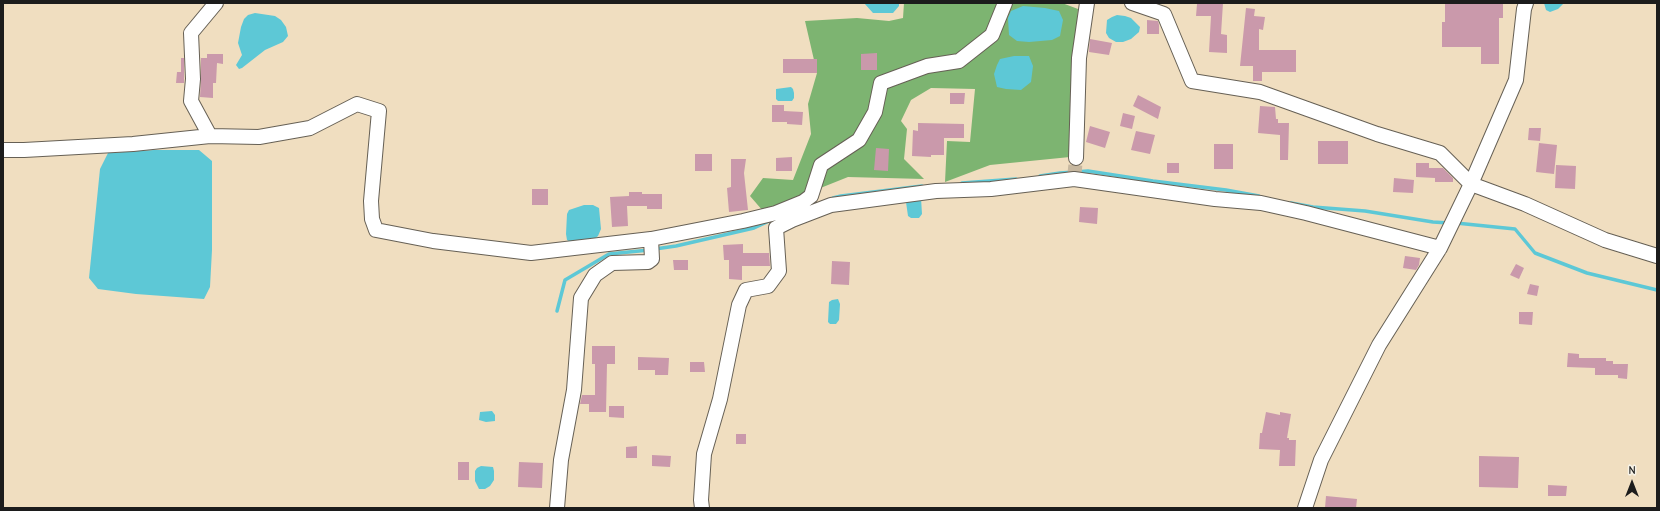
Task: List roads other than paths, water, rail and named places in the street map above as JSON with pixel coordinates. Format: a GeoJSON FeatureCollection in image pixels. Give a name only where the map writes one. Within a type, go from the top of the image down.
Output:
{"type":"FeatureCollection","features":[{"type":"Feature","properties":{"kind":"street"},"geometry":{"type":"LineString","coordinates":[[210,136],[191,101],[193,80],[191,33],[216,3]]}},
{"type":"Feature","properties":{"kind":"street"},"geometry":{"type":"LineString","coordinates":[[3,150],[133,144],[210,136],[259,136],[310,128],[357,104],[379,111],[371,201],[372,219],[376,230],[433,241],[531,253],[651,239],[769,214],[803,202],[811,196],[821,165],[858,140],[875,112],[881,83],[928,66],[959,61],[992,35],[1005,3]]}},
{"type":"Feature","properties":{"kind":"street"},"geometry":{"type":"LineString","coordinates":[[1076,158],[1079,58],[1087,3]]}},
{"type":"Feature","properties":{"kind":"street"},"geometry":{"type":"LineString","coordinates":[[1132,3],[1164,14],[1192,81],[1260,92],[1377,134],[1440,153],[1471,184],[1525,204],[1605,240],[1657,256]]}},
{"type":"Feature","properties":{"kind":"street"},"geometry":{"type":"LineString","coordinates":[[1305,508],[1321,460],[1379,346],[1440,248],[1471,184],[1516,80],[1524,9],[1526,3]]}},
{"type":"Feature","properties":{"kind":"street"},"geometry":{"type":"LineString","coordinates":[[702,508],[701,500],[704,454],[720,399],[739,305],[746,290],[768,286],[779,271],[776,228],[792,220],[831,205],[936,191],[991,189],[1074,179],[1215,199],[1261,203],[1306,213],[1440,248]]}},
{"type":"Feature","properties":{"kind":"street"},"geometry":{"type":"LineString","coordinates":[[556,508],[561,460],[574,390],[581,298],[595,275],[612,263],[648,262],[652,258],[651,239]]}},
{"type":"Feature","properties":{"kind":"water"},"geometry":{"type":"Polygon","coordinates":[[[864,3],[899,3],[899,6],[893,13],[873,13],[864,3]]]}},
{"type":"Feature","properties":{"kind":"water"},"geometry":{"type":"Polygon","coordinates":[[[1544,3],[1564,3],[1558,9],[1550,12],[1546,10],[1544,3]]]}},
{"type":"Feature","properties":{"kind":"water"},"geometry":{"type":"Polygon","coordinates":[[[1023,6],[1059,11],[1063,20],[1060,36],[1052,40],[1029,42],[1017,41],[1009,35],[1008,18],[1011,11],[1023,6]]]}},
{"type":"Feature","properties":{"kind":"water"},"geometry":{"type":"Polygon","coordinates":[[[255,13],[275,16],[281,20],[286,27],[288,36],[283,42],[265,50],[239,69],[236,65],[242,55],[238,43],[241,27],[244,19],[248,15],[255,13]]]}},
{"type":"Feature","properties":{"kind":"water"},"geometry":{"type":"Polygon","coordinates":[[[1117,15],[1131,18],[1140,27],[1139,32],[1131,39],[1123,42],[1116,42],[1109,38],[1106,33],[1107,20],[1117,15]]]}},
{"type":"Feature","properties":{"kind":"water"},"geometry":{"type":"Polygon","coordinates":[[[1014,56],[1029,56],[1033,66],[1031,82],[1021,90],[997,87],[994,74],[1000,59],[1014,56]]]}},
{"type":"Feature","properties":{"kind":"water"},"geometry":{"type":"Polygon","coordinates":[[[791,87],[794,93],[794,98],[792,101],[778,101],[776,99],[776,89],[791,87]]]}},
{"type":"Feature","properties":{"kind":"water"},"geometry":{"type":"Polygon","coordinates":[[[154,150],[199,150],[212,161],[212,250],[210,287],[204,299],[136,294],[98,289],[89,278],[100,169],[108,153],[154,150]]]}},
{"type":"Feature","properties":{"kind":"water"},"geometry":{"type":"Polygon","coordinates":[[[908,198],[921,198],[922,214],[919,218],[911,218],[908,216],[906,202],[908,198]]]}},
{"type":"Feature","properties":{"kind":"water"},"geometry":{"type":"Polygon","coordinates":[[[584,205],[593,205],[599,208],[601,229],[598,236],[593,240],[572,243],[567,240],[567,214],[569,210],[584,205]]]}},
{"type":"Feature","properties":{"kind":"water"},"geometry":{"type":"Polygon","coordinates":[[[838,299],[840,304],[839,320],[836,324],[830,324],[828,322],[829,302],[838,299]]]}},
{"type":"Feature","properties":{"kind":"water"},"geometry":{"type":"Polygon","coordinates":[[[492,411],[495,415],[495,421],[486,422],[479,420],[480,412],[492,411]]]}},
{"type":"Feature","properties":{"kind":"water"},"geometry":{"type":"Polygon","coordinates":[[[481,466],[493,467],[494,471],[494,480],[490,486],[485,489],[479,489],[475,481],[475,471],[481,466]]]}},
{"type":"Feature","properties":{"kind":"waterway"},"geometry":{"type":"LineString","coordinates":[[1040,176],[1088,171],[1259,196]]}},
{"type":"Feature","properties":{"kind":"waterway"},"geometry":{"type":"LineString","coordinates":[[962,183],[1016,179]]}},
{"type":"Feature","properties":{"kind":"waterway"},"geometry":{"type":"LineString","coordinates":[[833,198],[922,186]]}},
{"type":"Feature","properties":{"kind":"waterway"},"geometry":{"type":"LineString","coordinates":[[1291,203],[1313,207],[1365,211],[1433,222],[1449,223]]}},
{"type":"Feature","properties":{"kind":"waterway"},"geometry":{"type":"LineString","coordinates":[[655,249],[676,246],[754,228],[769,221]]}},
{"type":"Feature","properties":{"kind":"waterway"},"geometry":{"type":"LineString","coordinates":[[1456,223],[1515,229],[1535,253],[1587,273],[1657,290]]}},
{"type":"Feature","properties":{"kind":"waterway"},"geometry":{"type":"LineString","coordinates":[[557,311],[565,280],[609,254],[649,250]]}},
{"type":"Feature","properties":{"kind":"tunnel"},"geometry":{"type":"LineString","coordinates":[[1074,179],[1076,158]]}}]}
